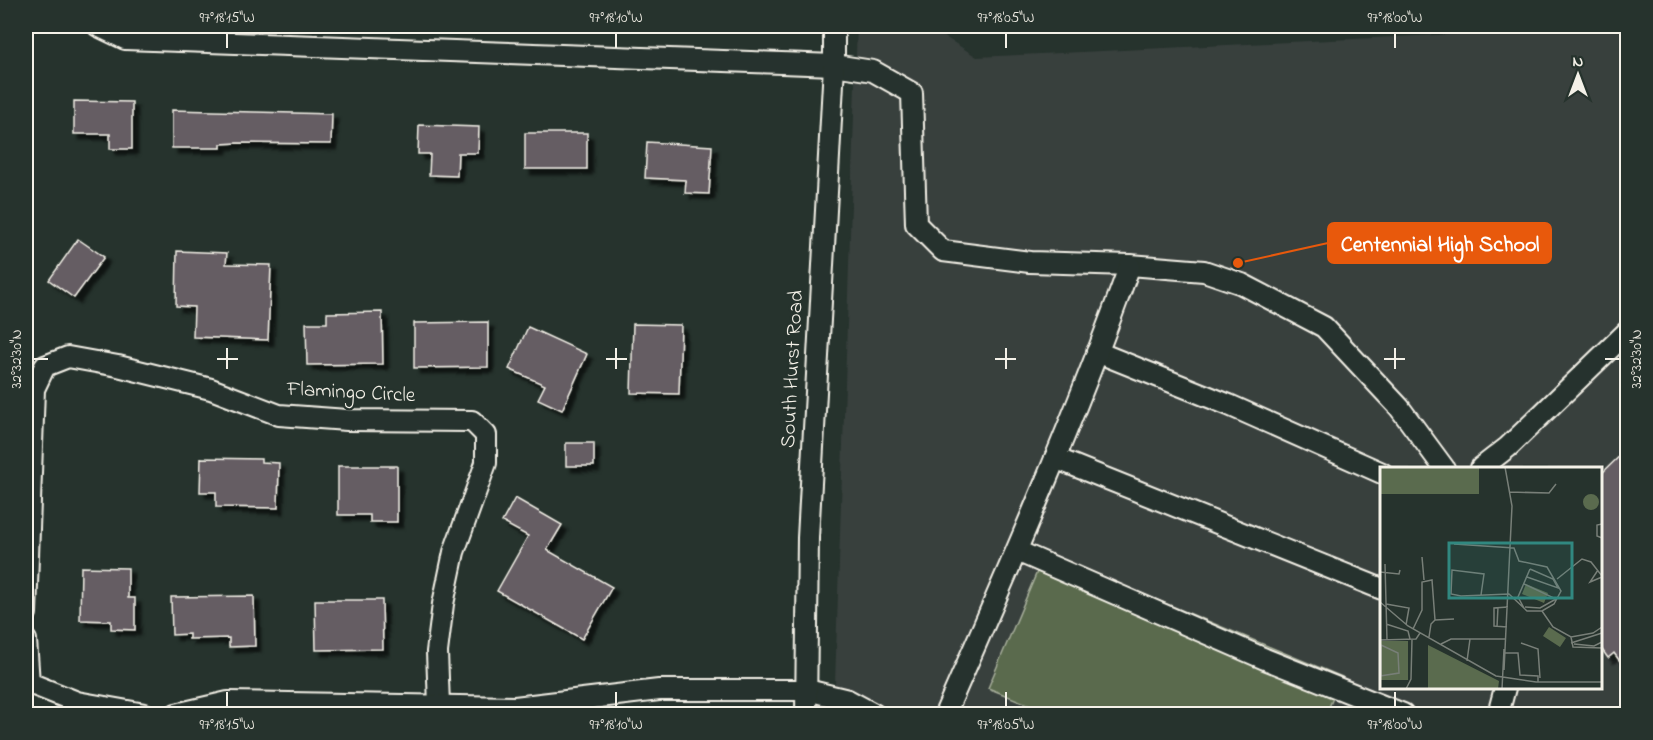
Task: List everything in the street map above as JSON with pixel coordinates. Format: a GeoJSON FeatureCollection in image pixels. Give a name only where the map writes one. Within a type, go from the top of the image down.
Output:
{"type":"FeatureCollection","features":[{"type":"Feature","properties":{"kind":"street"},"geometry":{"type":"LineString","coordinates":[[98,26],[125,39],[834,65],[873,71],[912,93],[916,224],[943,251],[1030,262],[1130,265],[1204,272],[1242,284],[1324,327],[1399,407],[1443,467]]}},
{"type":"Feature","properties":{"kind":"street","name":"South Hurst Road"},"geometry":{"type":"LineString","coordinates":[[806,714],[808,538],[834,65],[834,26]]}},
{"type":"Feature","properties":{"kind":"street"},"geometry":{"type":"LineString","coordinates":[[945,714],[1017,551],[1130,265]]}},
{"type":"Feature","properties":{"kind":"street"},"geometry":{"type":"LineString","coordinates":[[1482,467],[1508,447],[1628,331]]}},
{"type":"Feature","properties":{"kind":"street"},"geometry":{"type":"LineString","coordinates":[[1097,352],[1228,405],[1380,472]]}},
{"type":"Feature","properties":{"kind":"street","name":"Flamingo Circle"},"geometry":{"type":"LineString","coordinates":[[26,613],[34,389],[45,366],[68,357],[118,366],[211,389],[279,415],[347,420],[472,421],[486,435],[486,463],[454,552],[442,604],[437,652],[439,705]]}},
{"type":"Feature","properties":{"kind":"street"},"geometry":{"type":"LineString","coordinates":[[1054,458],[1380,588]]}},
{"type":"Feature","properties":{"kind":"street"},"geometry":{"type":"LineString","coordinates":[[1017,551],[1266,659],[1403,714]]}},
{"type":"Feature","properties":{"kind":"street"},"geometry":{"type":"LineString","coordinates":[[26,640],[29,683],[77,702],[145,714]]}},
{"type":"Feature","properties":{"kind":"street"},"geometry":{"type":"LineString","coordinates":[[1498,714],[1504,689]]}},
{"type":"Feature","properties":{"kind":"street"},"geometry":{"type":"LineString","coordinates":[[176,714],[228,702],[515,707],[659,690],[807,690],[848,700],[874,714]]}},
{"type":"Feature","properties":{"kind":"shaded area"},"geometry":{"type":"Polygon","coordinates":[[[857,26],[927,26],[977,57],[1627,26],[1627,714],[834,714],[857,26]]]}},
{"type":"Feature","properties":{"kind":"green space"},"geometry":{"type":"Polygon","coordinates":[[[1045,553],[1342,677],[1326,714],[1052,714],[988,688],[1045,553]]]}},
{"type":"Feature","properties":{"kind":"building"},"geometry":{"type":"Polygon","coordinates":[[[74,101],[132,102],[132,149],[110,149],[110,134],[74,134],[74,101]]]}},
{"type":"Feature","properties":{"kind":"building"},"geometry":{"type":"Polygon","coordinates":[[[172,110],[332,114],[331,144],[237,143],[221,144],[221,148],[172,148],[172,110]]]}},
{"type":"Feature","properties":{"kind":"building"},"geometry":{"type":"Polygon","coordinates":[[[419,125],[479,127],[478,153],[458,153],[457,176],[429,175],[430,154],[418,154],[419,125]]]}},
{"type":"Feature","properties":{"kind":"building"},"geometry":{"type":"Polygon","coordinates":[[[525,133],[587,133],[587,169],[525,169],[525,133]]]}},
{"type":"Feature","properties":{"kind":"building"},"geometry":{"type":"Polygon","coordinates":[[[647,142],[712,146],[709,194],[685,193],[686,180],[645,178],[647,142]]]}},
{"type":"Feature","properties":{"kind":"building"},"geometry":{"type":"Polygon","coordinates":[[[78,239],[104,257],[74,298],[49,280],[78,239]]]}},
{"type":"Feature","properties":{"kind":"building"},"geometry":{"type":"Polygon","coordinates":[[[177,251],[227,253],[226,264],[271,265],[268,340],[193,337],[194,307],[176,306],[177,251]]]}},
{"type":"Feature","properties":{"kind":"building"},"geometry":{"type":"Polygon","coordinates":[[[382,312],[383,364],[307,365],[306,323],[327,323],[327,313],[382,312]]]}},
{"type":"Feature","properties":{"kind":"building"},"geometry":{"type":"Polygon","coordinates":[[[488,322],[488,367],[414,368],[414,323],[488,322]]]}},
{"type":"Feature","properties":{"kind":"building"},"geometry":{"type":"Polygon","coordinates":[[[633,324],[681,325],[679,394],[631,393],[633,324]]]}},
{"type":"Feature","properties":{"kind":"building"},"geometry":{"type":"Polygon","coordinates":[[[528,327],[587,354],[562,410],[538,399],[545,385],[509,369],[528,327]]]}},
{"type":"Feature","properties":{"kind":"building"},"geometry":{"type":"Polygon","coordinates":[[[566,443],[594,443],[594,466],[566,466],[566,443]]]}},
{"type":"Feature","properties":{"kind":"building"},"geometry":{"type":"Polygon","coordinates":[[[1628,448],[1628,672],[1614,653],[1608,658],[1602,650],[1602,473],[1628,448]]]}},
{"type":"Feature","properties":{"kind":"building"},"geometry":{"type":"Polygon","coordinates":[[[201,458],[261,459],[261,462],[279,463],[278,508],[216,507],[216,492],[200,492],[201,458]]]}},
{"type":"Feature","properties":{"kind":"building"},"geometry":{"type":"Polygon","coordinates":[[[338,466],[397,466],[397,522],[370,522],[370,515],[338,515],[338,466]]]}},
{"type":"Feature","properties":{"kind":"building"},"geometry":{"type":"Polygon","coordinates":[[[515,498],[562,525],[547,550],[612,587],[582,639],[497,591],[528,536],[502,522],[515,498]]]}},
{"type":"Feature","properties":{"kind":"building"},"geometry":{"type":"Polygon","coordinates":[[[81,567],[128,568],[128,598],[135,598],[135,630],[111,629],[111,621],[80,620],[81,567]]]}},
{"type":"Feature","properties":{"kind":"building"},"geometry":{"type":"Polygon","coordinates":[[[254,596],[255,646],[229,647],[229,638],[189,639],[189,634],[172,635],[171,597],[254,596]]]}},
{"type":"Feature","properties":{"kind":"building"},"geometry":{"type":"Polygon","coordinates":[[[315,600],[382,600],[383,649],[316,650],[315,600]]]}},
{"type":"Feature","properties":{"kind":"place","name":"Centennial High School"},"geometry":{"type":"Point","coordinates":[1238,263]}}]}
